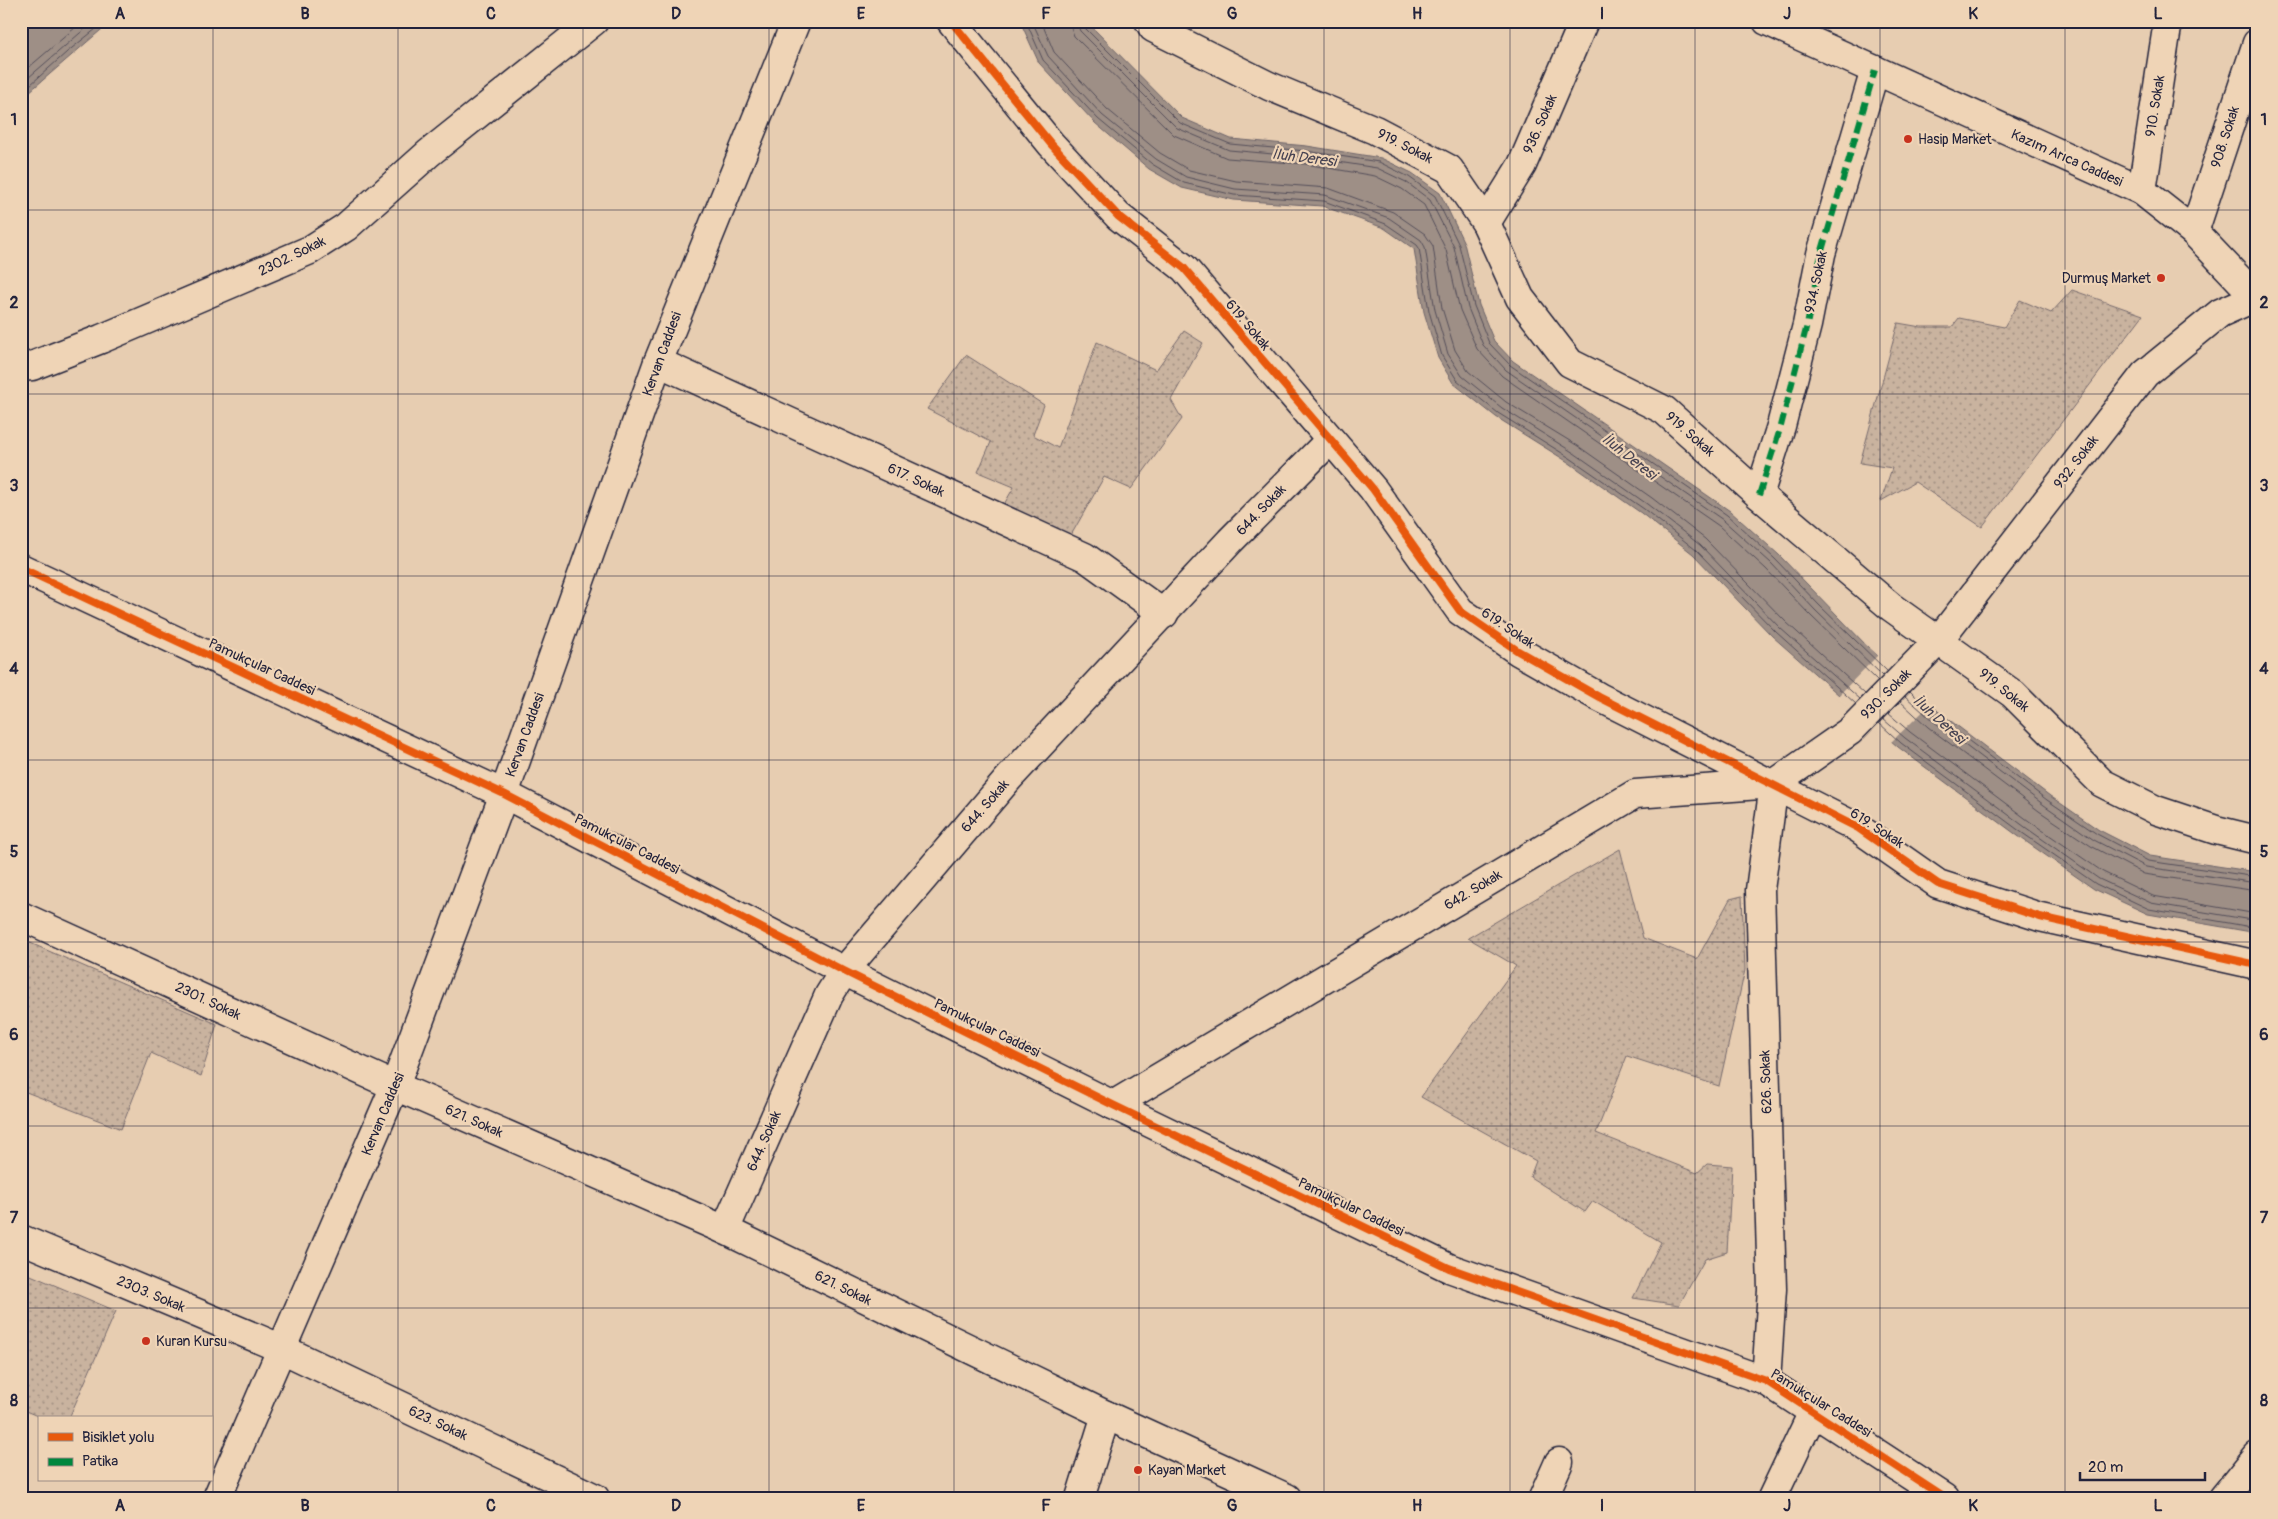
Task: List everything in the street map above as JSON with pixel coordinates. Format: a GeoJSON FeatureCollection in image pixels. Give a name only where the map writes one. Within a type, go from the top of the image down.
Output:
{"type":"FeatureCollection","features":[{"type":"Feature","properties":{"kind":"street","name":"2302. Sokak"},"geometry":{"type":"LineString","coordinates":[[21,367],[32,366],[101,339],[310,250],[346,228],[429,153],[594,21]]}},
{"type":"Feature","properties":{"kind":"street","name":"Kervan Caddesi"},"geometry":{"type":"LineString","coordinates":[[216,1498],[395,1086],[504,794],[658,362],[796,21]]}},
{"type":"Feature","properties":{"kind":"street","name":"619. Sokak"},"geometry":{"type":"LineString","coordinates":[[951,21],[1051,144],[1118,216],[1184,268],[1373,490],[1460,611],[1518,651],[1599,697],[1858,828],[1938,884],[2040,917],[2257,965]]}},
{"type":"Feature","properties":{"kind":"street","name":"919. Sokak"},"geometry":{"type":"LineString","coordinates":[[1149,21],[1153,28],[1269,86],[1375,130],[1449,169],[1486,223],[1520,298],[1570,363],[1664,410],[1759,495],[1891,607],[1930,649],[2013,694],[2102,783],[2156,810],[2216,830],[2257,840]]}},
{"type":"Feature","properties":{"kind":"street","name":"936. Sokak"},"geometry":{"type":"LineString","coordinates":[[1486,223],[1522,165],[1584,21]]}},
{"type":"Feature","properties":{"kind":"street","name":"Kazım Arıca Caddesi"},"geometry":{"type":"LineString","coordinates":[[1767,21],[2142,192],[2194,232],[2256,298]]}},
{"type":"Feature","properties":{"kind":"street","name":"910. Sokak"},"geometry":{"type":"LineString","coordinates":[[2142,192],[2168,21]]}},
{"type":"Feature","properties":{"kind":"street","name":"908. Sokak"},"geometry":{"type":"LineString","coordinates":[[2194,232],[2257,43]]}},
{"type":"Feature","properties":{"kind":"street","name":"934. Sokak"},"geometry":{"type":"LineString","coordinates":[[1759,495],[1781,426],[1807,324],[1821,254],[1875,70]]}},
{"type":"Feature","properties":{"kind":"street","name":"932. Sokak"},"geometry":{"type":"LineString","coordinates":[[1930,649],[2145,374],[2220,313],[2256,298]]}},
{"type":"Feature","properties":{"kind":"street","name":"617. Sokak"},"geometry":{"type":"LineString","coordinates":[[658,362],[1085,557],[1164,614]]}},
{"type":"Feature","properties":{"kind":"street","name":"644. Sokak"},"geometry":{"type":"LineString","coordinates":[[725,1230],[829,995],[844,971],[1009,778],[1164,614],[1230,541],[1330,440]]}},
{"type":"Feature","properties":{"kind":"street","name":"Pamukçular Caddesi"},"geometry":{"type":"LineString","coordinates":[[21,568],[504,794],[844,971],[1113,1105],[1449,1268],[1766,1381],[1945,1498]]}},
{"type":"Feature","properties":{"kind":"street","name":"930. Sokak"},"geometry":{"type":"LineString","coordinates":[[1774,784],[1850,731],[1930,649]]}},
{"type":"Feature","properties":{"kind":"street","name":"642. Sokak"},"geometry":{"type":"LineString","coordinates":[[1113,1105],[1634,794],[1774,784]]}},
{"type":"Feature","properties":{"kind":"street","name":"626. Sokak"},"geometry":{"type":"LineString","coordinates":[[1766,1381],[1772,1288],[1760,890],[1774,784]]}},
{"type":"Feature","properties":{"kind":"street","name":"2301. Sokak"},"geometry":{"type":"LineString","coordinates":[[21,916],[395,1086]]}},
{"type":"Feature","properties":{"kind":"street","name":"621. Sokak"},"geometry":{"type":"LineString","coordinates":[[395,1086],[725,1230],[1106,1415],[1287,1498]]}},
{"type":"Feature","properties":{"kind":"street","name":"2303. Sokak"},"geometry":{"type":"LineString","coordinates":[[21,1239],[280,1348]]}},
{"type":"Feature","properties":{"kind":"street","name":"623. Sokak"},"geometry":{"type":"LineString","coordinates":[[280,1348],[595,1498]]}},
{"type":"Feature","properties":{"kind":"street"},"geometry":{"type":"LineString","coordinates":[[1772,1498],[1813,1412]]}},
{"type":"Feature","properties":{"kind":"street"},"geometry":{"type":"LineString","coordinates":[[1080,1498],[1106,1415]]}},
{"type":"Feature","properties":{"kind":"street"},"geometry":{"type":"LineString","coordinates":[[2223,1498],[2257,1456]]}},
{"type":"Feature","properties":{"kind":"street"},"geometry":{"type":"LineString","coordinates":[[1543,1498],[1559,1462]]}},
{"type":"Feature","properties":{"kind":"shaded area"},"geometry":{"type":"Polygon","coordinates":[[[2072,290],[2143,315],[1982,527],[1915,482],[1881,501],[1892,468],[1860,463],[1898,323],[1921,327],[1952,327],[1959,318],[2004,327],[2020,300],[2051,313],[2072,290]]]}},
{"type":"Feature","properties":{"kind":"shaded area"},"geometry":{"type":"Polygon","coordinates":[[[1184,331],[1203,343],[1171,400],[1182,419],[1131,489],[1104,477],[1070,537],[1003,506],[1014,487],[978,472],[991,442],[927,409],[966,355],[1044,405],[1033,435],[1058,448],[1097,342],[1156,370],[1184,331]]]}},
{"type":"Feature","properties":{"kind":"shaded area"},"geometry":{"type":"Polygon","coordinates":[[[1620,849],[1643,938],[1697,959],[1730,899],[1742,896],[1745,970],[1719,1086],[1627,1056],[1596,1133],[1697,1173],[1707,1164],[1732,1166],[1727,1252],[1705,1259],[1679,1305],[1633,1298],[1661,1242],[1593,1201],[1585,1212],[1530,1177],[1536,1161],[1421,1097],[1516,966],[1468,938],[1620,849]]]}},
{"type":"Feature","properties":{"kind":"shaded area"},"geometry":{"type":"Polygon","coordinates":[[[21,939],[217,1024],[201,1076],[151,1053],[121,1129],[21,1090],[21,939]]]}},
{"type":"Feature","properties":{"kind":"shaded area"},"geometry":{"type":"Polygon","coordinates":[[[21,1271],[116,1311],[70,1416],[38,1416],[21,1409],[26,1393],[21,1390],[21,1271]]]}},
{"type":"Feature","properties":{"kind":"water"},"geometry":{"type":"Polygon","coordinates":[[[23,21],[116,21],[101,30],[21,99],[21,23],[23,21]]]}},
{"type":"Feature","properties":{"kind":"water","name":"İluh Deresi"},"geometry":{"type":"Polygon","coordinates":[[[1020,21],[1086,21],[1182,118],[1231,139],[1307,146],[1381,158],[1412,173],[1440,193],[1464,243],[1479,305],[1494,341],[1513,361],[1730,511],[1779,555],[1867,646],[1939,712],[2050,796],[2099,830],[2150,856],[2257,872],[2257,933],[2148,914],[2094,889],[2018,836],[1898,747],[1772,636],[1693,554],[1641,513],[1568,462],[1496,417],[1453,383],[1438,358],[1424,312],[1414,249],[1384,228],[1322,206],[1234,200],[1182,188],[1149,169],[1095,123],[1039,63],[1020,21]]]}},
{"type":"Feature","properties":{"kind":"pier"},"geometry":{"type":"Polygon","coordinates":[[[1879,654],[1933,702],[1890,743],[1837,697],[1879,654]]]}},
{"type":"Feature","properties":{"kind":"marked path"},"geometry":{"type":"LineString","coordinates":[[1759,495],[1781,426],[1807,325],[1821,254],[1875,70]]}},
{"type":"Feature","properties":{"kind":"cycle path"},"geometry":{"type":"LineString","coordinates":[[951,21],[1051,144],[1118,216],[1184,268],[1373,489],[1460,611],[1518,651],[1599,697],[1858,828],[1938,884],[2040,917],[2257,965]]}},
{"type":"Feature","properties":{"kind":"cycle path"},"geometry":{"type":"LineString","coordinates":[[21,568],[504,794],[844,971],[1113,1105],[1449,1268],[1766,1381],[1945,1498]]}},
{"type":"Feature","properties":{"kind":"place","name":"Hasip Market"},"geometry":{"type":"Point","coordinates":[1908,139]}},
{"type":"Feature","properties":{"kind":"place","name":"Durmuş Market"},"geometry":{"type":"Point","coordinates":[2161,278]}},
{"type":"Feature","properties":{"kind":"place","name":"Kuran Kursu"},"geometry":{"type":"Point","coordinates":[146,1341]}},
{"type":"Feature","properties":{"kind":"place","name":"Kayan Market"},"geometry":{"type":"Point","coordinates":[1138,1470]}}]}
